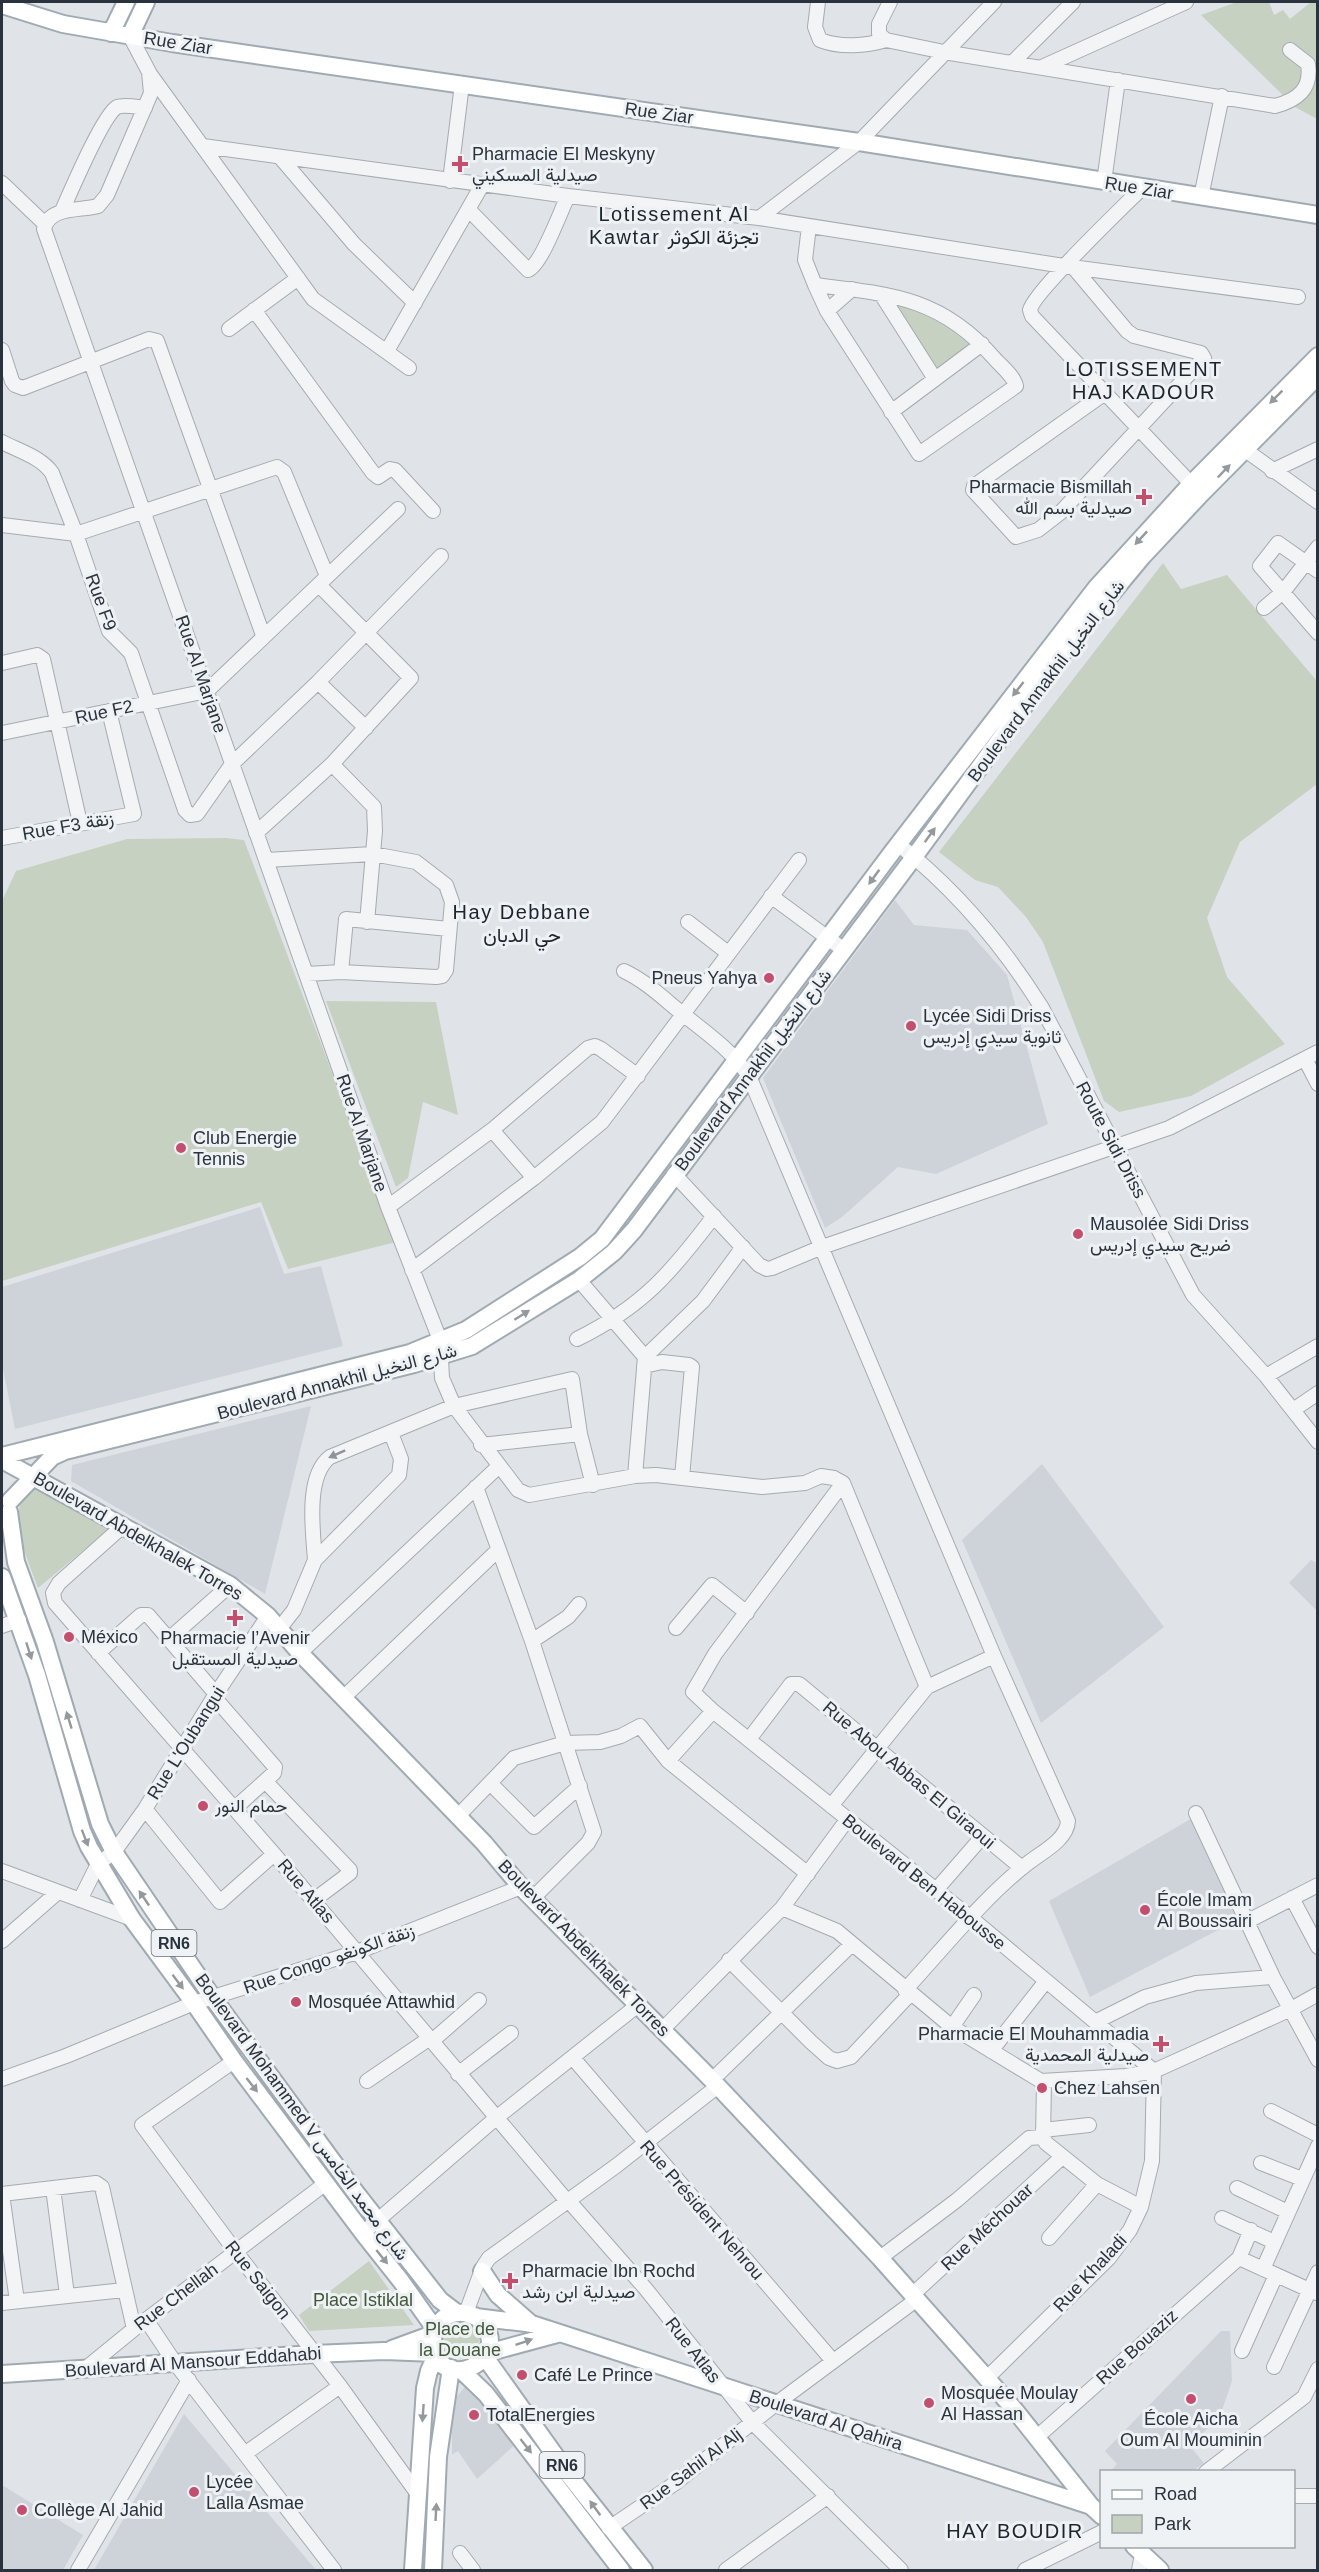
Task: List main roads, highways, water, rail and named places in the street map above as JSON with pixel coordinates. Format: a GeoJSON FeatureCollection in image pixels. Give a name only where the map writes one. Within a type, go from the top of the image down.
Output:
{"type":"FeatureCollection","features":[{"type":"Feature","properties":{"kind":"main road"},"geometry":{"type":"LineString","coordinates":[[111,33],[126,2]]}},
{"type":"Feature","properties":{"kind":"main road"},"geometry":{"type":"LineString","coordinates":[[130,36],[146,2]]}},
{"type":"Feature","properties":{"kind":"main road","name":"Rue Ziar"},"geometry":{"type":"LineString","coordinates":[[2,5],[63,24],[111,33],[859,142],[1141,189],[1317,215]]}},
{"type":"Feature","properties":{"kind":"main road","name":"Boulevard Annakhil شارع النخيل"},"geometry":{"type":"LineString","coordinates":[[5,1505],[52,1457],[66,1451],[440,1348],[580,1257],[602,1239],[898,844],[1096,588],[1196,489],[1317,356]]}},
{"type":"Feature","properties":{"kind":"main road","name":"Boulevard Annakhil شارع النخيل"},"geometry":{"type":"LineString","coordinates":[[2,1458],[410,1353],[472,1346],[579,1280],[619,1246],[914,857],[1068,646],[1196,489],[1245,449],[1317,376]]}},
{"type":"Feature","properties":{"kind":"main road","name":"Boulevard Abdelkhalek Torres"},"geometry":{"type":"LineString","coordinates":[[2,1458],[230,1585],[268,1616],[300,1653],[459,1815],[527,1893],[715,2083],[880,2258],[1037,2437],[1096,2511]]}},
{"type":"Feature","properties":{"kind":"main road","name":"Boulevard Mohammed V شارع محمد الخامس"},"geometry":{"type":"LineString","coordinates":[[5,1505],[16,1562],[45,1642],[100,1824],[114,1852],[213,1998],[378,2222],[441,2300],[466,2314]]}},
{"type":"Feature","properties":{"kind":"main road","name":"Boulevard Mohammed V شارع محمد الخامس"},"geometry":{"type":"LineString","coordinates":[[2,1577],[37,1675],[76,1813],[98,1864],[132,1919],[234,2061],[414,2297],[434,2331]]}},
{"type":"Feature","properties":{"kind":"main road"},"geometry":{"type":"LineString","coordinates":[[482,2271],[489,2284],[507,2305],[532,2324]]}},
{"type":"Feature","properties":{"kind":"main road"},"geometry":{"type":"LineString","coordinates":[[384,2351],[434,2331],[444,2318],[466,2314]]}},
{"type":"Feature","properties":{"kind":"main road","name":"Boulevard Al Qahira"},"geometry":{"type":"LineString","coordinates":[[466,2314],[532,2324],[561,2333],[1096,2511]]}},
{"type":"Feature","properties":{"kind":"main road","name":"RN6"},"geometry":{"type":"LineString","coordinates":[[466,2314],[486,2328],[489,2336],[486,2355],[609,2528],[644,2571]]}},
{"type":"Feature","properties":{"kind":"main road","name":"RN6"},"geometry":{"type":"LineString","coordinates":[[434,2331],[435,2355],[486,2394],[621,2571]]}},
{"type":"Feature","properties":{"kind":"main road"},"geometry":{"type":"LineString","coordinates":[[433,2571],[438,2457],[456,2369],[478,2364],[486,2355],[561,2333]]}},
{"type":"Feature","properties":{"kind":"main road"},"geometry":{"type":"LineString","coordinates":[[384,2351],[435,2355],[425,2388],[413,2571]]}},
{"type":"Feature","properties":{"kind":"main road","name":"Boulevard Al Mansour Eddahabi"},"geometry":{"type":"LineString","coordinates":[[2,2374],[384,2351]]}},
{"type":"Feature","properties":{"kind":"main road"},"geometry":{"type":"LineString","coordinates":[[1138,2557],[1160,2571]]}},
{"type":"Feature","properties":{"kind":"place","name":"Pharmacie El Meskyny صيدلية المسكيني"},"geometry":{"type":"Point","coordinates":[460,164]}},
{"type":"Feature","properties":{"kind":"place","name":"Pharmacie Bismillah صيدلية بسم الله"},"geometry":{"type":"Point","coordinates":[1144,497]}},
{"type":"Feature","properties":{"kind":"place","name":"Pneus Yahya"},"geometry":{"type":"Point","coordinates":[769,978]}},
{"type":"Feature","properties":{"kind":"place","name":"Lycée Sidi Driss ثانوية سيدي إدريس"},"geometry":{"type":"Point","coordinates":[911,1026]}},
{"type":"Feature","properties":{"kind":"place","name":"Club Energie Tennis"},"geometry":{"type":"Point","coordinates":[181,1148]}},
{"type":"Feature","properties":{"kind":"place","name":"Mausolée Sidi Driss ضريح سيدي إدريس"},"geometry":{"type":"Point","coordinates":[1078,1234]}},
{"type":"Feature","properties":{"kind":"place","name":"Pharmacie l’Avenir صيدلية المستقبل"},"geometry":{"type":"Point","coordinates":[235,1618]}},
{"type":"Feature","properties":{"kind":"place","name":"México"},"geometry":{"type":"Point","coordinates":[69,1637]}},
{"type":"Feature","properties":{"kind":"place","name":"حمام النور"},"geometry":{"type":"Point","coordinates":[203,1806]}},
{"type":"Feature","properties":{"kind":"place","name":"École Imam Al Boussairi"},"geometry":{"type":"Point","coordinates":[1145,1910]}},
{"type":"Feature","properties":{"kind":"place","name":"Mosquée Attawhid"},"geometry":{"type":"Point","coordinates":[296,2002]}},
{"type":"Feature","properties":{"kind":"place","name":"Pharmacie El Mouhammadia صيدلية المحمدية"},"geometry":{"type":"Point","coordinates":[1161,2044]}},
{"type":"Feature","properties":{"kind":"place","name":"Chez Lahsen"},"geometry":{"type":"Point","coordinates":[1042,2088]}},
{"type":"Feature","properties":{"kind":"place","name":"Pharmacie Ibn Rochd صيدلية ابن رشد"},"geometry":{"type":"Point","coordinates":[510,2281]}},
{"type":"Feature","properties":{"kind":"place","name":"Café Le Prince"},"geometry":{"type":"Point","coordinates":[522,2375]}},
{"type":"Feature","properties":{"kind":"place","name":"École Aicha Oum Al Mouminin"},"geometry":{"type":"Point","coordinates":[1191,2399]}},
{"type":"Feature","properties":{"kind":"place","name":"Mosquée Moulay Al Hassan"},"geometry":{"type":"Point","coordinates":[929,2403]}},
{"type":"Feature","properties":{"kind":"place","name":"TotalEnergies"},"geometry":{"type":"Point","coordinates":[474,2415]}},
{"type":"Feature","properties":{"kind":"place","name":"Lycée Lalla Asmae"},"geometry":{"type":"Point","coordinates":[194,2492]}},
{"type":"Feature","properties":{"kind":"place","name":"Collège Al Jahid"},"geometry":{"type":"Point","coordinates":[22,2510]}},
{"type":"Feature","properties":{"kind":"district","name":"Lotissement Al Kawtar تجزئة الكوثر"},"geometry":{"type":"Point","coordinates":[674,226]}},
{"type":"Feature","properties":{"kind":"district","name":"LOTISSEMENT HAJ KADOUR"},"geometry":{"type":"Point","coordinates":[1144,380]}},
{"type":"Feature","properties":{"kind":"district","name":"Hay Debbane حي الدبان"},"geometry":{"type":"Point","coordinates":[522,924]}},
{"type":"Feature","properties":{"kind":"district","name":"HAY BOUDIR"},"geometry":{"type":"Point","coordinates":[1015,2531]}},
{"type":"Feature","properties":{"kind":"park label","name":"Place Istiklal"},"geometry":{"type":"Point","coordinates":[363,2300]}},
{"type":"Feature","properties":{"kind":"park label","name":"Place de la Douane"},"geometry":{"type":"Point","coordinates":[460,2339]}}]}
